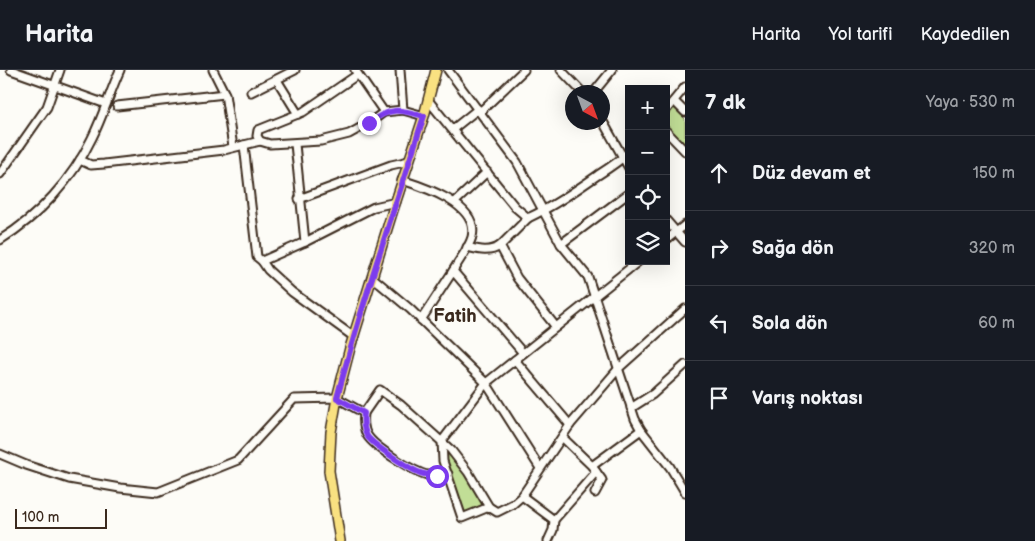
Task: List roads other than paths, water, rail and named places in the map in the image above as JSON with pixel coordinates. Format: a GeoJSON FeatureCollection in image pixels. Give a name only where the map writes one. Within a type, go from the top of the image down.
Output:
{"type":"FeatureCollection","features":[{"type":"Feature","properties":{"kind":"main road"},"geometry":{"type":"LineString","coordinates":[[340,541],[329,471],[331,432],[337,398],[402,180],[424,116],[436,70]]}},
{"type":"Feature","properties":{"kind":"street"},"geometry":{"type":"LineString","coordinates":[[11,70],[106,104]]}},
{"type":"Feature","properties":{"kind":"street"},"geometry":{"type":"LineString","coordinates":[[0,174],[47,107],[60,70]]}},
{"type":"Feature","properties":{"kind":"street"},"geometry":{"type":"LineString","coordinates":[[0,240],[21,227],[64,183],[92,138],[120,70]]}},
{"type":"Feature","properties":{"kind":"street"},"geometry":{"type":"LineString","coordinates":[[213,70],[225,94],[233,147]]}},
{"type":"Feature","properties":{"kind":"street"},"geometry":{"type":"LineString","coordinates":[[251,92],[295,70]]}},
{"type":"Feature","properties":{"kind":"street"},"geometry":{"type":"LineString","coordinates":[[400,70],[403,110]]}},
{"type":"Feature","properties":{"kind":"street"},"geometry":{"type":"LineString","coordinates":[[448,70],[517,162],[561,244],[588,277],[631,408],[641,430],[670,467],[685,492]]}},
{"type":"Feature","properties":{"kind":"street"},"geometry":{"type":"LineString","coordinates":[[453,129],[479,111],[524,70]]}},
{"type":"Feature","properties":{"kind":"street"},"geometry":{"type":"LineString","coordinates":[[561,70],[575,85]]}},
{"type":"Feature","properties":{"kind":"street"},"geometry":{"type":"LineString","coordinates":[[600,85],[612,70]]}},
{"type":"Feature","properties":{"kind":"street"},"geometry":{"type":"LineString","coordinates":[[260,141],[257,136],[258,130],[298,114],[356,72],[384,112]]}},
{"type":"Feature","properties":{"kind":"street"},"geometry":{"type":"LineString","coordinates":[[277,80],[298,114]]}},
{"type":"Feature","properties":{"kind":"street"},"geometry":{"type":"LineString","coordinates":[[670,106],[685,87]]}},
{"type":"Feature","properties":{"kind":"street"},"geometry":{"type":"LineString","coordinates":[[117,106],[225,94]]}},
{"type":"Feature","properties":{"kind":"street"},"geometry":{"type":"LineString","coordinates":[[428,100],[516,207],[528,218]]}},
{"type":"Feature","properties":{"kind":"street"},"geometry":{"type":"LineString","coordinates":[[674,101],[685,112]]}},
{"type":"Feature","properties":{"kind":"street"},"geometry":{"type":"LineString","coordinates":[[80,160],[90,164],[104,164],[224,150],[260,141],[270,144],[321,141],[349,134],[384,112],[403,110],[424,116]]}},
{"type":"Feature","properties":{"kind":"street"},"geometry":{"type":"LineString","coordinates":[[608,130],[625,161]]}},
{"type":"Feature","properties":{"kind":"street"},"geometry":{"type":"LineString","coordinates":[[670,135],[685,151]]}},
{"type":"Feature","properties":{"kind":"street"},"geometry":{"type":"LineString","coordinates":[[295,144],[299,199],[305,242]]}},
{"type":"Feature","properties":{"kind":"street"},"geometry":{"type":"LineString","coordinates":[[244,145],[257,257],[292,292],[354,337]]}},
{"type":"Feature","properties":{"kind":"street"},"geometry":{"type":"LineString","coordinates":[[467,247],[484,251],[493,250],[500,246],[528,218],[543,211],[623,158]]}},
{"type":"Feature","properties":{"kind":"street"},"geometry":{"type":"LineString","coordinates":[[299,199],[391,164],[409,161]]}},
{"type":"Feature","properties":{"kind":"street"},"geometry":{"type":"LineString","coordinates":[[455,202],[487,172]]}},
{"type":"Feature","properties":{"kind":"street"},"geometry":{"type":"LineString","coordinates":[[402,180],[455,202],[472,222],[472,239],[421,320]]}},
{"type":"Feature","properties":{"kind":"street"},"geometry":{"type":"LineString","coordinates":[[561,244],[625,196]]}},
{"type":"Feature","properties":{"kind":"street"},"geometry":{"type":"LineString","coordinates":[[262,261],[305,242],[374,207],[396,202]]}},
{"type":"Feature","properties":{"kind":"street"},"geometry":{"type":"LineString","coordinates":[[670,225],[685,242]]}},
{"type":"Feature","properties":{"kind":"street"},"geometry":{"type":"LineString","coordinates":[[670,237],[685,225]]}},
{"type":"Feature","properties":{"kind":"street"},"geometry":{"type":"LineString","coordinates":[[500,246],[517,278],[556,327]]}},
{"type":"Feature","properties":{"kind":"street"},"geometry":{"type":"LineString","coordinates":[[489,506],[462,518],[443,461],[442,441],[486,383],[634,265]]}},
{"type":"Feature","properties":{"kind":"street"},"geometry":{"type":"LineString","coordinates":[[453,270],[523,353]]}},
{"type":"Feature","properties":{"kind":"street"},"geometry":{"type":"LineString","coordinates":[[373,278],[410,309],[486,383],[540,468]]}},
{"type":"Feature","properties":{"kind":"street"},"geometry":{"type":"LineString","coordinates":[[448,474],[437,476],[417,472],[369,438],[365,431],[364,413],[380,390],[401,405],[451,450],[468,472],[489,506],[497,512],[522,496],[570,425],[619,368],[685,309]]}},
{"type":"Feature","properties":{"kind":"street"},"geometry":{"type":"LineString","coordinates":[[515,360],[570,425]]}},
{"type":"Feature","properties":{"kind":"street"},"geometry":{"type":"LineString","coordinates":[[631,408],[653,394],[685,365]]}},
{"type":"Feature","properties":{"kind":"street"},"geometry":{"type":"LineString","coordinates":[[0,454],[26,465],[69,478],[120,488],[158,492],[238,460],[294,399],[337,398],[364,413]]}},
{"type":"Feature","properties":{"kind":"street"},"geometry":{"type":"LineString","coordinates":[[548,541],[553,530],[554,520],[594,469],[641,430]]}},
{"type":"Feature","properties":{"kind":"street"},"geometry":{"type":"LineString","coordinates":[[563,438],[594,469],[602,480],[595,493]]}},
{"type":"Feature","properties":{"kind":"street"},"geometry":{"type":"LineString","coordinates":[[522,496],[554,520]]}},
{"type":"Feature","properties":{"kind":"district","name":"Fatih"},"geometry":{"type":"Point","coordinates":[455,316]}}]}
